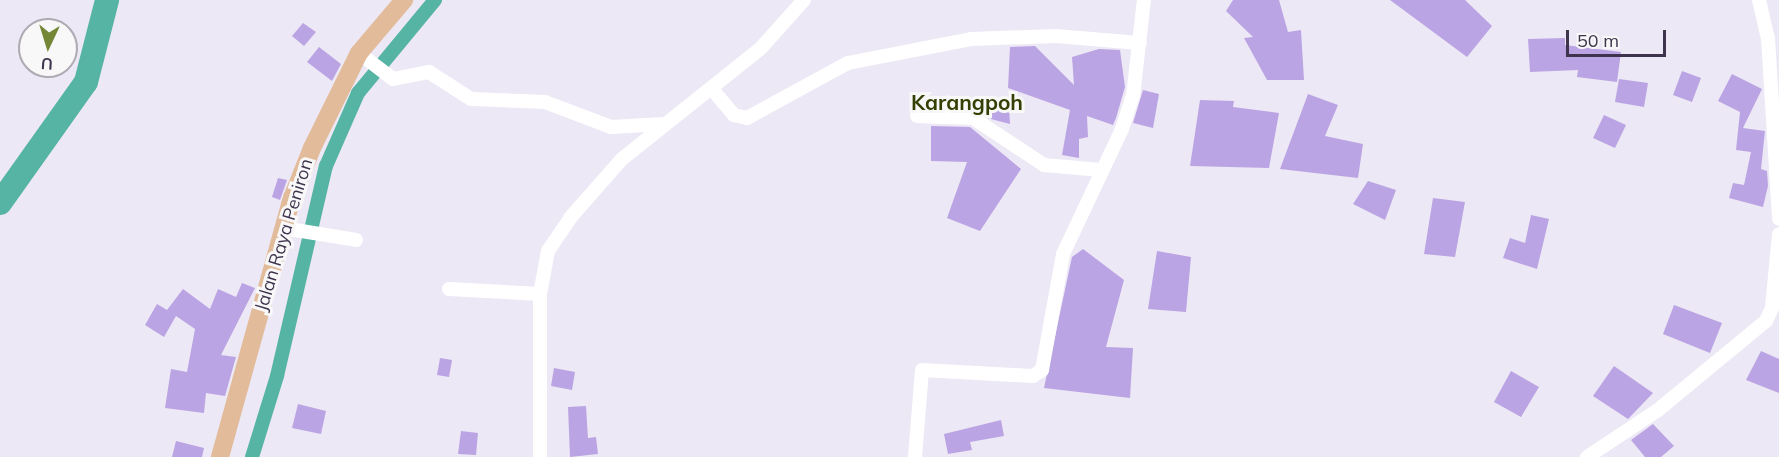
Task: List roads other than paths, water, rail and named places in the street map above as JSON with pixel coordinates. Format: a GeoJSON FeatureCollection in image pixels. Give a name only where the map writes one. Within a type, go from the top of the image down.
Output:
{"type":"FeatureCollection","features":[{"type":"Feature","properties":{"kind":"main road","name":"Jalan Raya Peniron"},"geometry":{"type":"LineString","coordinates":[[220,457],[328,110],[359,52],[404,0]]}},
{"type":"Feature","properties":{"kind":"street"},"geometry":{"type":"LineString","coordinates":[[540,457],[540,294],[548,251],[570,218],[622,159],[759,49],[804,0]]}},
{"type":"Feature","properties":{"kind":"street"},"geometry":{"type":"LineString","coordinates":[[915,457],[922,370],[1033,376],[1042,370],[1063,254],[1133,96],[1144,0]]}},
{"type":"Feature","properties":{"kind":"street"},"geometry":{"type":"LineString","coordinates":[[1762,2],[1779,219]]}},
{"type":"Feature","properties":{"kind":"street"},"geometry":{"type":"LineString","coordinates":[[712,89],[734,115],[747,118],[848,63],[971,39],[1056,36],[1140,43]]}},
{"type":"Feature","properties":{"kind":"street"},"geometry":{"type":"LineString","coordinates":[[359,52],[391,78],[423,70],[471,99],[545,102],[610,127],[664,124]]}},
{"type":"Feature","properties":{"kind":"street"},"geometry":{"type":"LineString","coordinates":[[917,116],[973,118],[1044,165],[1101,170]]}},
{"type":"Feature","properties":{"kind":"street"},"geometry":{"type":"LineString","coordinates":[[291,230],[356,240]]}},
{"type":"Feature","properties":{"kind":"street"},"geometry":{"type":"LineString","coordinates":[[1587,457],[1658,410],[1766,321],[1772,308],[1779,234]]}},
{"type":"Feature","properties":{"kind":"street"},"geometry":{"type":"LineString","coordinates":[[449,289],[540,294]]}},
{"type":"Feature","properties":{"kind":"waterway"},"geometry":{"type":"LineString","coordinates":[[0,203],[86,82],[107,0]]}},
{"type":"Feature","properties":{"kind":"waterway"},"geometry":{"type":"LineString","coordinates":[[252,457],[277,376],[326,166],[358,93],[435,0]]}},
{"type":"Feature","properties":{"kind":"district","name":"Karangpoh"},"geometry":{"type":"Point","coordinates":[967,102]}}]}
